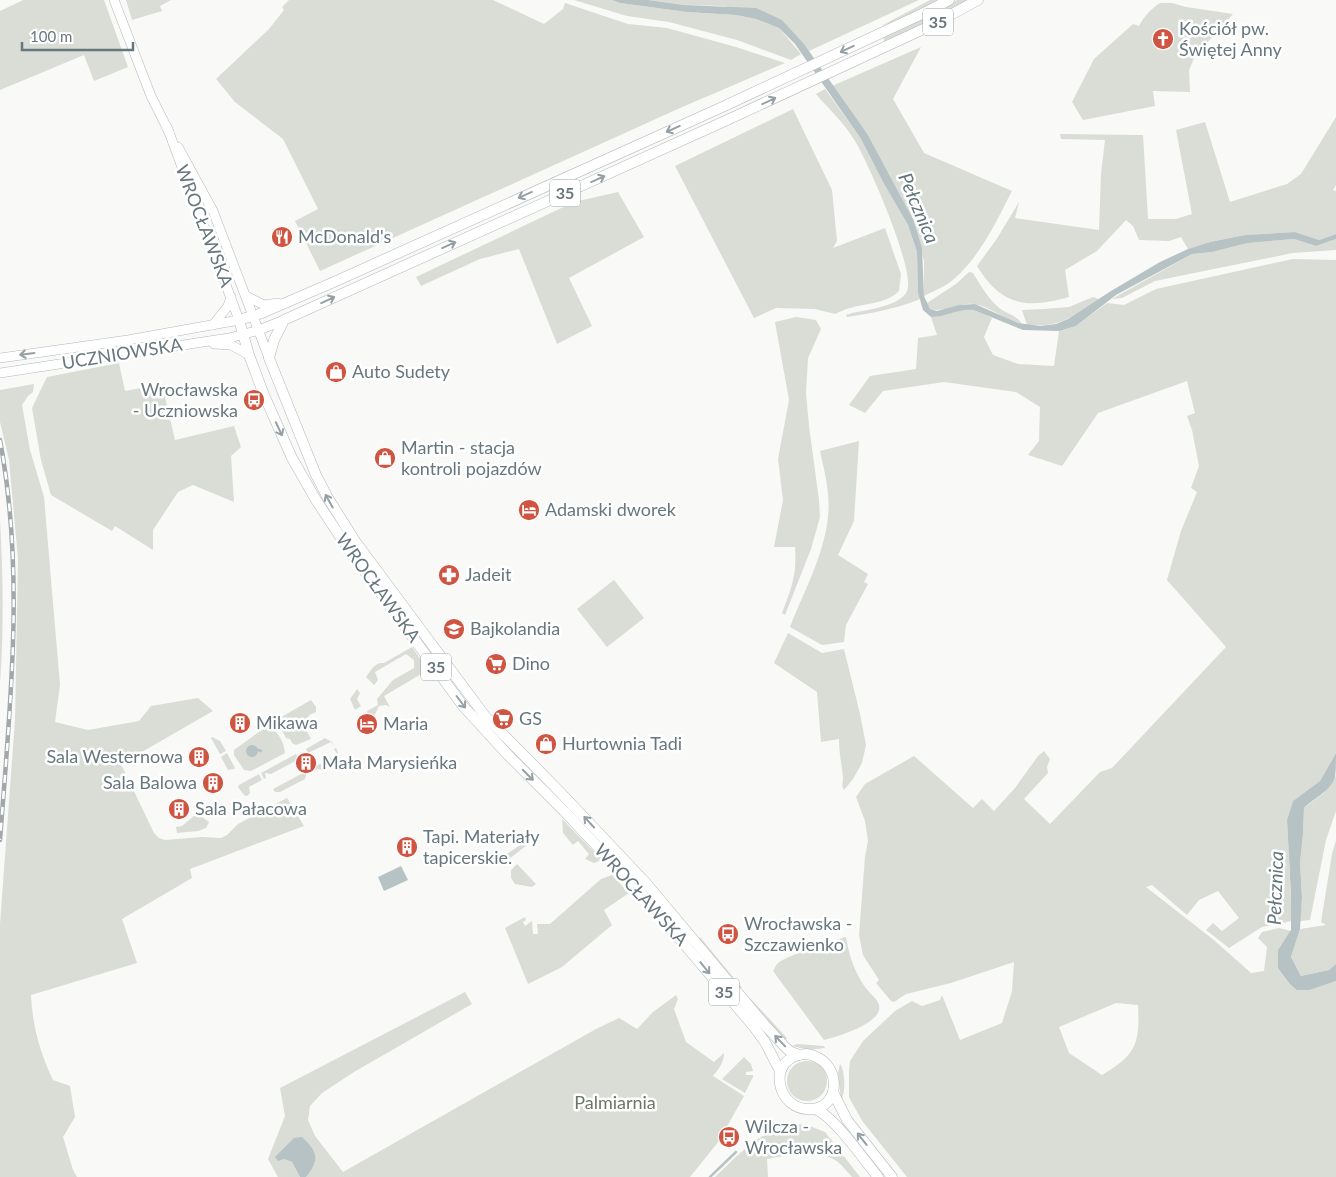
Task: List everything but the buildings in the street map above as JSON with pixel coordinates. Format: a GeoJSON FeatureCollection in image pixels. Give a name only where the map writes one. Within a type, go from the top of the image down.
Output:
{"type":"FeatureCollection","features":[{"type":"Feature","properties":{"kind":"main road","name":"WROCŁAWSKA"},"geometry":{"type":"LineString","coordinates":[[114,0],[151,96],[213,211],[306,455],[328,498],[355,541],[465,690],[494,726],[560,792],[646,883],[785,1047],[799,1055]]}},
{"type":"Feature","properties":{"kind":"main road","name":"35"},"geometry":{"type":"LineString","coordinates":[[239,320],[291,301],[718,109],[949,0]]}},
{"type":"Feature","properties":{"kind":"main road","name":"35"},"geometry":{"type":"LineString","coordinates":[[258,330],[725,121],[897,42],[978,0]]}},
{"type":"Feature","properties":{"kind":"main road","name":"WROCŁAWSKA"},"geometry":{"type":"LineString","coordinates":[[167,127],[231,297],[249,355],[292,458],[316,500],[347,547],[463,706],[662,917],[754,1027],[765,1042],[780,1071]]}},
{"type":"Feature","properties":{"kind":"main road"},"geometry":{"type":"LineString","coordinates":[[399,252],[405,265]]}},
{"type":"Feature","properties":{"kind":"main road"},"geometry":{"type":"LineString","coordinates":[[246,296],[259,303],[268,305],[291,301]]}},
{"type":"Feature","properties":{"kind":"main road"},"geometry":{"type":"LineString","coordinates":[[213,324],[228,306],[231,297]]}},
{"type":"Feature","properties":{"kind":"main road","name":"UCZNIOWSKA"},"geometry":{"type":"LineString","coordinates":[[4,357],[109,343],[239,320]]}},
{"type":"Feature","properties":{"kind":"main road"},"geometry":{"type":"LineString","coordinates":[[269,358],[274,340],[284,320]]}},
{"type":"Feature","properties":{"kind":"main road","name":"UCZNIOWSKA"},"geometry":{"type":"LineString","coordinates":[[5,372],[201,342],[258,330]]}},
{"type":"Feature","properties":{"kind":"main road"},"geometry":{"type":"LineString","coordinates":[[201,342],[231,345],[249,355]]}},
{"type":"Feature","properties":{"kind":"main road","name":"35"},"geometry":{"type":"LineString","coordinates":[[799,1055],[819,1057],[826,1063],[834,1078],[832,1092],[847,1120],[892,1177]]}},
{"type":"Feature","properties":{"kind":"main road"},"geometry":{"type":"LineString","coordinates":[[780,1071],[789,1059],[799,1055]]}},
{"type":"Feature","properties":{"kind":"main road","name":"35"},"geometry":{"type":"LineString","coordinates":[[780,1071],[781,1088],[788,1101],[800,1108],[815,1109],[825,1114],[878,1177]]}},
{"type":"Feature","properties":{"kind":"main road"},"geometry":{"type":"LineString","coordinates":[[815,1109],[826,1102],[832,1092]]}},
{"type":"Feature","properties":{"kind":"green space"},"geometry":{"type":"Polygon","coordinates":[[[23,0],[104,0],[128,67],[94,81],[84,55],[0,90],[0,11],[23,0]]]}},
{"type":"Feature","properties":{"kind":"green space"},"geometry":{"type":"Polygon","coordinates":[[[126,0],[171,0],[160,6],[162,11],[132,20],[126,0]]]}},
{"type":"Feature","properties":{"kind":"green space"},"geometry":{"type":"Polygon","coordinates":[[[289,0],[493,0],[544,24],[563,9],[565,3],[628,24],[667,28],[785,63],[680,108],[320,271],[295,221],[318,209],[283,139],[235,102],[216,79],[269,29],[284,10],[282,7],[289,0]]]}},
{"type":"Feature","properties":{"kind":"green space"},"geometry":{"type":"Polygon","coordinates":[[[574,0],[612,0],[620,3],[687,12],[736,15],[756,19],[779,28],[801,54],[791,60],[737,40],[669,22],[627,16],[574,0]]]}},
{"type":"Feature","properties":{"kind":"green space"},"geometry":{"type":"Polygon","coordinates":[[[648,0],[919,0],[809,51],[782,20],[724,6],[684,5],[648,0]]]}},
{"type":"Feature","properties":{"kind":"green space"},"geometry":{"type":"Polygon","coordinates":[[[930,0],[939,0],[881,26],[930,0]]]}},
{"type":"Feature","properties":{"kind":"green space"},"geometry":{"type":"Polygon","coordinates":[[[957,0],[969,0],[885,43],[883,37],[957,0]]]}},
{"type":"Feature","properties":{"kind":"green space"},"geometry":{"type":"Polygon","coordinates":[[[1160,3],[1172,3],[1233,14],[1195,56],[1189,70],[1190,92],[1153,91],[1155,106],[1083,120],[1072,102],[1094,59],[1133,24],[1139,26],[1148,13],[1160,3]]]}},
{"type":"Feature","properties":{"kind":"green space"},"geometry":{"type":"Polygon","coordinates":[[[921,47],[893,99],[924,153],[1012,191],[987,238],[964,270],[951,282],[924,296],[924,261],[913,219],[868,135],[832,86],[921,47]]]}},
{"type":"Feature","properties":{"kind":"green space"},"geometry":{"type":"Polygon","coordinates":[[[825,89],[861,139],[908,225],[917,252],[918,293],[920,299],[884,310],[847,317],[846,315],[891,304],[907,291],[908,280],[898,240],[880,192],[861,153],[847,129],[816,94],[825,89]]]}},
{"type":"Feature","properties":{"kind":"green space"},"geometry":{"type":"Polygon","coordinates":[[[793,109],[832,190],[837,241],[833,248],[885,228],[901,274],[899,291],[882,301],[848,308],[835,314],[815,309],[776,308],[754,318],[675,166],[793,109]]]}},
{"type":"Feature","properties":{"kind":"green space"},"geometry":{"type":"Polygon","coordinates":[[[1336,117],[1336,185],[1333,190],[1336,191],[1336,234],[1319,240],[1295,232],[1245,235],[1210,242],[1188,249],[1181,237],[1169,241],[1139,240],[1133,226],[1126,220],[1097,251],[1065,270],[1069,297],[1040,303],[1016,301],[1006,297],[986,279],[977,266],[996,240],[1019,202],[1015,218],[1099,230],[1101,174],[1105,140],[1061,139],[1060,134],[1143,135],[1148,219],[1176,219],[1192,214],[1176,130],[1205,122],[1230,202],[1287,184],[1301,174],[1336,117]]]}},
{"type":"Feature","properties":{"kind":"green space"},"geometry":{"type":"Polygon","coordinates":[[[618,192],[644,237],[569,278],[592,326],[557,344],[519,249],[480,259],[421,286],[416,277],[574,202],[618,192]]]}},
{"type":"Feature","properties":{"kind":"green space"},"geometry":{"type":"Polygon","coordinates":[[[1294,239],[1316,246],[1336,239],[1336,250],[1293,253],[1155,281],[1122,298],[1112,299],[1192,254],[1212,252],[1248,243],[1294,239]]]}},
{"type":"Feature","properties":{"kind":"green space"},"geometry":{"type":"Polygon","coordinates":[[[1293,259],[1336,260],[1336,753],[1320,781],[1293,801],[1287,820],[1292,921],[1262,927],[1229,948],[1206,930],[1213,923],[1222,931],[1239,918],[1218,891],[1199,900],[1187,915],[1152,885],[1146,887],[1215,941],[1251,973],[1264,971],[1267,947],[1258,938],[1262,932],[1279,928],[1291,931],[1278,950],[1310,990],[1336,981],[1336,1177],[907,1177],[863,1122],[849,1097],[850,1061],[863,1041],[895,1011],[912,1001],[922,1006],[940,1000],[942,995],[960,1040],[1002,1023],[1012,991],[1014,962],[951,983],[906,994],[894,1002],[891,1001],[876,983],[879,980],[863,955],[859,935],[868,841],[865,821],[856,797],[865,784],[914,756],[973,808],[982,799],[994,811],[1044,751],[1050,759],[1047,767],[1048,773],[1024,799],[1050,824],[1100,772],[1112,768],[1226,647],[1167,580],[1181,531],[1197,492],[1191,488],[1199,466],[1192,430],[1187,416],[1195,413],[1187,381],[1098,413],[1062,466],[1028,455],[1039,441],[1040,407],[1016,392],[944,382],[883,391],[865,413],[849,405],[870,376],[916,369],[918,338],[937,335],[931,317],[968,308],[974,309],[992,318],[984,337],[993,355],[1018,364],[1054,366],[1059,331],[1076,326],[1107,303],[1124,305],[1156,289],[1293,259]],[[1116,1003],[1059,1027],[1069,1053],[1102,1075],[1113,1068],[1134,1047],[1138,1030],[1138,1005],[1116,1003]]]}},
{"type":"Feature","properties":{"kind":"green space"},"geometry":{"type":"Polygon","coordinates":[[[969,272],[973,273],[987,295],[997,306],[1017,318],[1022,324],[974,304],[963,304],[941,310],[930,309],[927,303],[956,284],[969,272]]]}},
{"type":"Feature","properties":{"kind":"green space"},"geometry":{"type":"Polygon","coordinates":[[[1093,297],[1099,299],[1066,320],[1049,325],[1027,325],[1022,310],[1069,307],[1093,297]]]}},
{"type":"Feature","properties":{"kind":"green space"},"geometry":{"type":"Polygon","coordinates":[[[796,317],[816,320],[821,329],[808,358],[806,393],[820,517],[811,549],[785,615],[782,613],[793,580],[795,547],[774,547],[783,500],[778,459],[789,400],[775,322],[796,317]]]}},
{"type":"Feature","properties":{"kind":"green space"},"geometry":{"type":"Polygon","coordinates":[[[119,363],[125,391],[162,384],[175,440],[234,426],[241,447],[231,456],[234,502],[193,485],[178,492],[153,530],[153,550],[115,526],[112,531],[51,495],[41,460],[32,408],[47,377],[119,363]]]}},
{"type":"Feature","properties":{"kind":"green space"},"geometry":{"type":"Polygon","coordinates":[[[34,384],[33,392],[22,405],[30,450],[44,497],[60,685],[55,722],[88,730],[139,721],[151,706],[198,698],[213,711],[121,764],[154,833],[159,838],[165,840],[202,837],[221,838],[238,824],[287,798],[304,826],[190,869],[192,878],[122,919],[137,963],[31,995],[35,1028],[48,1070],[53,1080],[70,1086],[75,1117],[63,1137],[77,1177],[0,1177],[0,924],[15,720],[18,559],[9,460],[0,422],[0,390],[34,384]]]}},
{"type":"Feature","properties":{"kind":"green space"},"geometry":{"type":"Polygon","coordinates":[[[859,441],[854,521],[838,555],[868,574],[864,582],[868,584],[846,625],[844,642],[822,645],[790,627],[817,562],[826,528],[828,494],[820,451],[859,441]]]}},
{"type":"Feature","properties":{"kind":"green space"},"geometry":{"type":"Polygon","coordinates":[[[0,520],[3,601],[0,683],[0,520]]]}},
{"type":"Feature","properties":{"kind":"green space"},"geometry":{"type":"Polygon","coordinates":[[[614,580],[644,618],[607,647],[577,609],[614,580]]]}},
{"type":"Feature","properties":{"kind":"green space"},"geometry":{"type":"Polygon","coordinates":[[[788,633],[822,653],[844,649],[866,745],[862,763],[844,790],[842,785],[839,739],[821,742],[817,692],[774,663],[788,633]]]}},
{"type":"Feature","properties":{"kind":"green space"},"geometry":{"type":"Polygon","coordinates":[[[412,647],[428,670],[384,696],[390,707],[386,705],[379,706],[374,716],[368,719],[367,711],[378,705],[377,699],[393,680],[414,668],[414,660],[406,654],[375,672],[378,680],[374,685],[366,677],[376,665],[384,663],[412,647]]]}},
{"type":"Feature","properties":{"kind":"green space"},"geometry":{"type":"Polygon","coordinates":[[[357,689],[360,693],[357,699],[361,706],[355,710],[350,699],[357,689]]]}},
{"type":"Feature","properties":{"kind":"green space"},"geometry":{"type":"Polygon","coordinates":[[[311,700],[316,707],[316,712],[309,715],[307,721],[302,723],[311,739],[296,745],[286,738],[276,720],[311,700]]]}},
{"type":"Feature","properties":{"kind":"green space"},"geometry":{"type":"Polygon","coordinates":[[[268,726],[280,737],[285,753],[251,771],[244,770],[234,755],[234,750],[268,726]]]}},
{"type":"Feature","properties":{"kind":"green space"},"geometry":{"type":"Polygon","coordinates":[[[212,737],[220,741],[226,751],[220,754],[212,737]]]}},
{"type":"Feature","properties":{"kind":"green space"},"geometry":{"type":"Polygon","coordinates":[[[325,738],[332,742],[334,746],[331,742],[308,753],[306,749],[325,738]]]}},
{"type":"Feature","properties":{"kind":"green space"},"geometry":{"type":"Polygon","coordinates":[[[336,748],[340,757],[339,761],[322,770],[313,771],[313,768],[337,754],[334,749],[336,748]]]}},
{"type":"Feature","properties":{"kind":"green space"},"geometry":{"type":"Polygon","coordinates":[[[227,753],[234,769],[228,770],[221,757],[227,753]]]}},
{"type":"Feature","properties":{"kind":"green space"},"geometry":{"type":"Polygon","coordinates":[[[296,754],[299,759],[271,774],[265,773],[266,778],[264,779],[261,773],[296,754]]]}},
{"type":"Feature","properties":{"kind":"green space"},"geometry":{"type":"Polygon","coordinates":[[[305,772],[308,774],[305,779],[280,792],[275,792],[273,789],[305,772]]]}},
{"type":"Feature","properties":{"kind":"green space"},"geometry":{"type":"Polygon","coordinates":[[[259,774],[262,780],[249,787],[250,793],[247,796],[244,795],[238,787],[239,785],[259,774]]]}},
{"type":"Feature","properties":{"kind":"green space"},"geometry":{"type":"Polygon","coordinates":[[[1336,776],[1336,811],[1326,840],[1310,920],[1300,921],[1302,897],[1300,863],[1304,808],[1324,793],[1336,776]]]}},
{"type":"Feature","properties":{"kind":"green space"},"geometry":{"type":"Polygon","coordinates":[[[195,815],[199,815],[209,822],[206,828],[198,831],[177,833],[176,827],[182,826],[195,815]]]}},
{"type":"Feature","properties":{"kind":"green space"},"geometry":{"type":"Polygon","coordinates":[[[562,819],[602,860],[594,863],[585,859],[589,854],[578,841],[573,845],[563,833],[562,819]]]}},
{"type":"Feature","properties":{"kind":"green space"},"geometry":{"type":"Polygon","coordinates":[[[528,840],[527,845],[505,862],[507,854],[528,840]]]}},
{"type":"Feature","properties":{"kind":"green space"},"geometry":{"type":"Polygon","coordinates":[[[1336,840],[1336,964],[1329,970],[1301,976],[1291,957],[1300,929],[1326,925],[1321,922],[1336,840]]]}},
{"type":"Feature","properties":{"kind":"green space"},"geometry":{"type":"Polygon","coordinates":[[[517,864],[536,884],[532,887],[515,884],[511,878],[511,870],[517,864]]]}},
{"type":"Feature","properties":{"kind":"green space"},"geometry":{"type":"Polygon","coordinates":[[[612,875],[629,893],[604,910],[612,925],[562,967],[528,984],[505,928],[525,917],[526,920],[523,922],[525,926],[532,921],[533,934],[538,934],[537,924],[550,924],[601,879],[612,875]]]}},
{"type":"Feature","properties":{"kind":"green space"},"geometry":{"type":"Polygon","coordinates":[[[700,937],[742,988],[740,988],[699,939],[700,937]]]}},
{"type":"Feature","properties":{"kind":"green space"},"geometry":{"type":"Polygon","coordinates":[[[846,937],[850,957],[855,969],[865,987],[878,1002],[879,1012],[874,1018],[858,1028],[824,1040],[773,971],[777,964],[789,957],[846,937]]]}},
{"type":"Feature","properties":{"kind":"green space","name":"Palmiarnia"},"geometry":{"type":"Polygon","coordinates":[[[465,992],[472,1004],[354,1072],[322,1093],[310,1106],[308,1120],[315,1136],[343,1172],[596,1029],[619,1018],[637,1029],[653,1012],[676,995],[678,999],[674,1009],[686,1042],[714,1062],[724,1053],[721,1065],[713,1076],[744,1096],[719,1141],[690,1177],[306,1177],[315,1163],[284,1159],[292,1162],[300,1177],[278,1177],[268,1159],[285,1116],[280,1088],[465,992]]]}},
{"type":"Feature","properties":{"kind":"green space"},"geometry":{"type":"Polygon","coordinates":[[[750,998],[787,1038],[785,1040],[760,1014],[750,998]]]}},
{"type":"Feature","properties":{"kind":"green space"},"geometry":{"type":"Polygon","coordinates":[[[797,1044],[824,1046],[825,1048],[809,1050],[792,1046],[797,1044]]]}},
{"type":"Feature","properties":{"kind":"green space"},"geometry":{"type":"Polygon","coordinates":[[[744,1057],[751,1064],[753,1071],[746,1072],[746,1075],[753,1075],[753,1077],[745,1093],[722,1079],[744,1057]]]}},
{"type":"Feature","properties":{"kind":"green space"},"geometry":{"type":"Polygon","coordinates":[[[811,1061],[818,1064],[824,1070],[827,1081],[826,1089],[818,1098],[811,1101],[803,1101],[796,1098],[788,1089],[787,1077],[790,1070],[799,1062],[811,1061]]]}},
{"type":"Feature","properties":{"kind":"green space"},"geometry":{"type":"Polygon","coordinates":[[[840,1064],[844,1082],[844,1092],[841,1100],[838,1073],[840,1064]]]}},
{"type":"Feature","properties":{"kind":"green space"},"geometry":{"type":"Polygon","coordinates":[[[795,1124],[807,1125],[825,1132],[860,1177],[852,1177],[840,1164],[831,1158],[823,1155],[804,1154],[767,1159],[768,1177],[715,1177],[742,1152],[762,1137],[772,1131],[795,1124]]]}},
{"type":"Feature","properties":{"kind":"shaded area"},"geometry":{"type":"Polygon","coordinates":[[[612,0],[648,0],[684,5],[756,8],[782,20],[804,44],[868,135],[913,219],[922,248],[924,296],[930,309],[937,311],[959,305],[975,304],[1018,323],[1040,326],[1056,324],[1068,319],[1160,262],[1188,249],[1210,242],[1245,235],[1295,232],[1319,240],[1336,234],[1336,239],[1316,246],[1294,239],[1248,243],[1212,252],[1192,254],[1116,295],[1076,326],[1059,331],[1023,330],[974,310],[963,310],[931,317],[923,310],[918,293],[917,252],[908,225],[861,139],[795,44],[779,28],[756,19],[736,15],[687,12],[620,3],[612,0]]]}},
{"type":"Feature","properties":{"kind":"shaded area"},"geometry":{"type":"Polygon","coordinates":[[[250,745],[254,745],[258,751],[254,757],[250,757],[246,753],[246,749],[250,745]]]}},
{"type":"Feature","properties":{"kind":"shaded area"},"geometry":{"type":"Polygon","coordinates":[[[1336,753],[1333,782],[1326,791],[1304,808],[1300,863],[1302,897],[1300,929],[1291,957],[1301,976],[1329,970],[1336,964],[1336,981],[1310,990],[1297,990],[1278,968],[1278,950],[1291,930],[1287,820],[1293,801],[1320,781],[1336,753]]]}},
{"type":"Feature","properties":{"kind":"shaded area"},"geometry":{"type":"Polygon","coordinates":[[[401,866],[408,880],[384,891],[378,877],[401,866]]]}},
{"type":"Feature","properties":{"kind":"shaded area"},"geometry":{"type":"Polygon","coordinates":[[[302,1137],[311,1147],[315,1156],[314,1166],[306,1177],[300,1177],[292,1162],[284,1159],[278,1161],[275,1157],[294,1138],[302,1137]]]}},
{"type":"Feature","properties":{"kind":"waterway"},"geometry":{"type":"LineString","coordinates":[[710,1177],[736,1152]]}},
{"type":"Feature","properties":{"kind":"railway"},"geometry":{"type":"LineString","coordinates":[[0,440],[8,490],[14,590],[11,690],[0,840]]}},
{"type":"Feature","properties":{"kind":"place","name":"Kościół pw. Świętej Anny"},"geometry":{"type":"Point","coordinates":[1163,39]}},
{"type":"Feature","properties":{"kind":"place","name":"McDonald's"},"geometry":{"type":"Point","coordinates":[282,237]}},
{"type":"Feature","properties":{"kind":"place","name":"Auto Sudety"},"geometry":{"type":"Point","coordinates":[336,372]}},
{"type":"Feature","properties":{"kind":"place","name":"Wrocławska - Uczniowska"},"geometry":{"type":"Point","coordinates":[254,400]}},
{"type":"Feature","properties":{"kind":"place","name":"Martin - stacja kontroli pojazdów"},"geometry":{"type":"Point","coordinates":[385,458]}},
{"type":"Feature","properties":{"kind":"place","name":"Adamski dworek"},"geometry":{"type":"Point","coordinates":[529,510]}},
{"type":"Feature","properties":{"kind":"place","name":"Jadeit"},"geometry":{"type":"Point","coordinates":[449,575]}},
{"type":"Feature","properties":{"kind":"place","name":"Bajkolandia"},"geometry":{"type":"Point","coordinates":[454,629]}},
{"type":"Feature","properties":{"kind":"place","name":"Dino"},"geometry":{"type":"Point","coordinates":[496,664]}},
{"type":"Feature","properties":{"kind":"place","name":"GS"},"geometry":{"type":"Point","coordinates":[503,719]}},
{"type":"Feature","properties":{"kind":"place","name":"Mikawa"},"geometry":{"type":"Point","coordinates":[240,723]}},
{"type":"Feature","properties":{"kind":"place","name":"Maria"},"geometry":{"type":"Point","coordinates":[367,724]}},
{"type":"Feature","properties":{"kind":"place","name":"Hurtownia Tadi"},"geometry":{"type":"Point","coordinates":[546,744]}},
{"type":"Feature","properties":{"kind":"place","name":"Sala Westernowa"},"geometry":{"type":"Point","coordinates":[199,757]}},
{"type":"Feature","properties":{"kind":"place","name":"Mała Marysieńka"},"geometry":{"type":"Point","coordinates":[306,763]}},
{"type":"Feature","properties":{"kind":"place","name":"Sala Balowa"},"geometry":{"type":"Point","coordinates":[213,783]}},
{"type":"Feature","properties":{"kind":"place","name":"Sala Pałacowa"},"geometry":{"type":"Point","coordinates":[179,809]}},
{"type":"Feature","properties":{"kind":"place","name":"Tapi. Materiały tapicerskie."},"geometry":{"type":"Point","coordinates":[407,847]}},
{"type":"Feature","properties":{"kind":"place","name":"Wrocławska - Szczawienko"},"geometry":{"type":"Point","coordinates":[728,934]}},
{"type":"Feature","properties":{"kind":"place","name":"Wilcza - Wrocławska"},"geometry":{"type":"Point","coordinates":[729,1137]}},
{"type":"Feature","properties":{"kind":"water label","name":"Pełcznica"},"geometry":{"type":"Point","coordinates":[919,208]}},
{"type":"Feature","properties":{"kind":"water label","name":"Pełcznica"},"geometry":{"type":"Point","coordinates":[1275,888]}}]}
